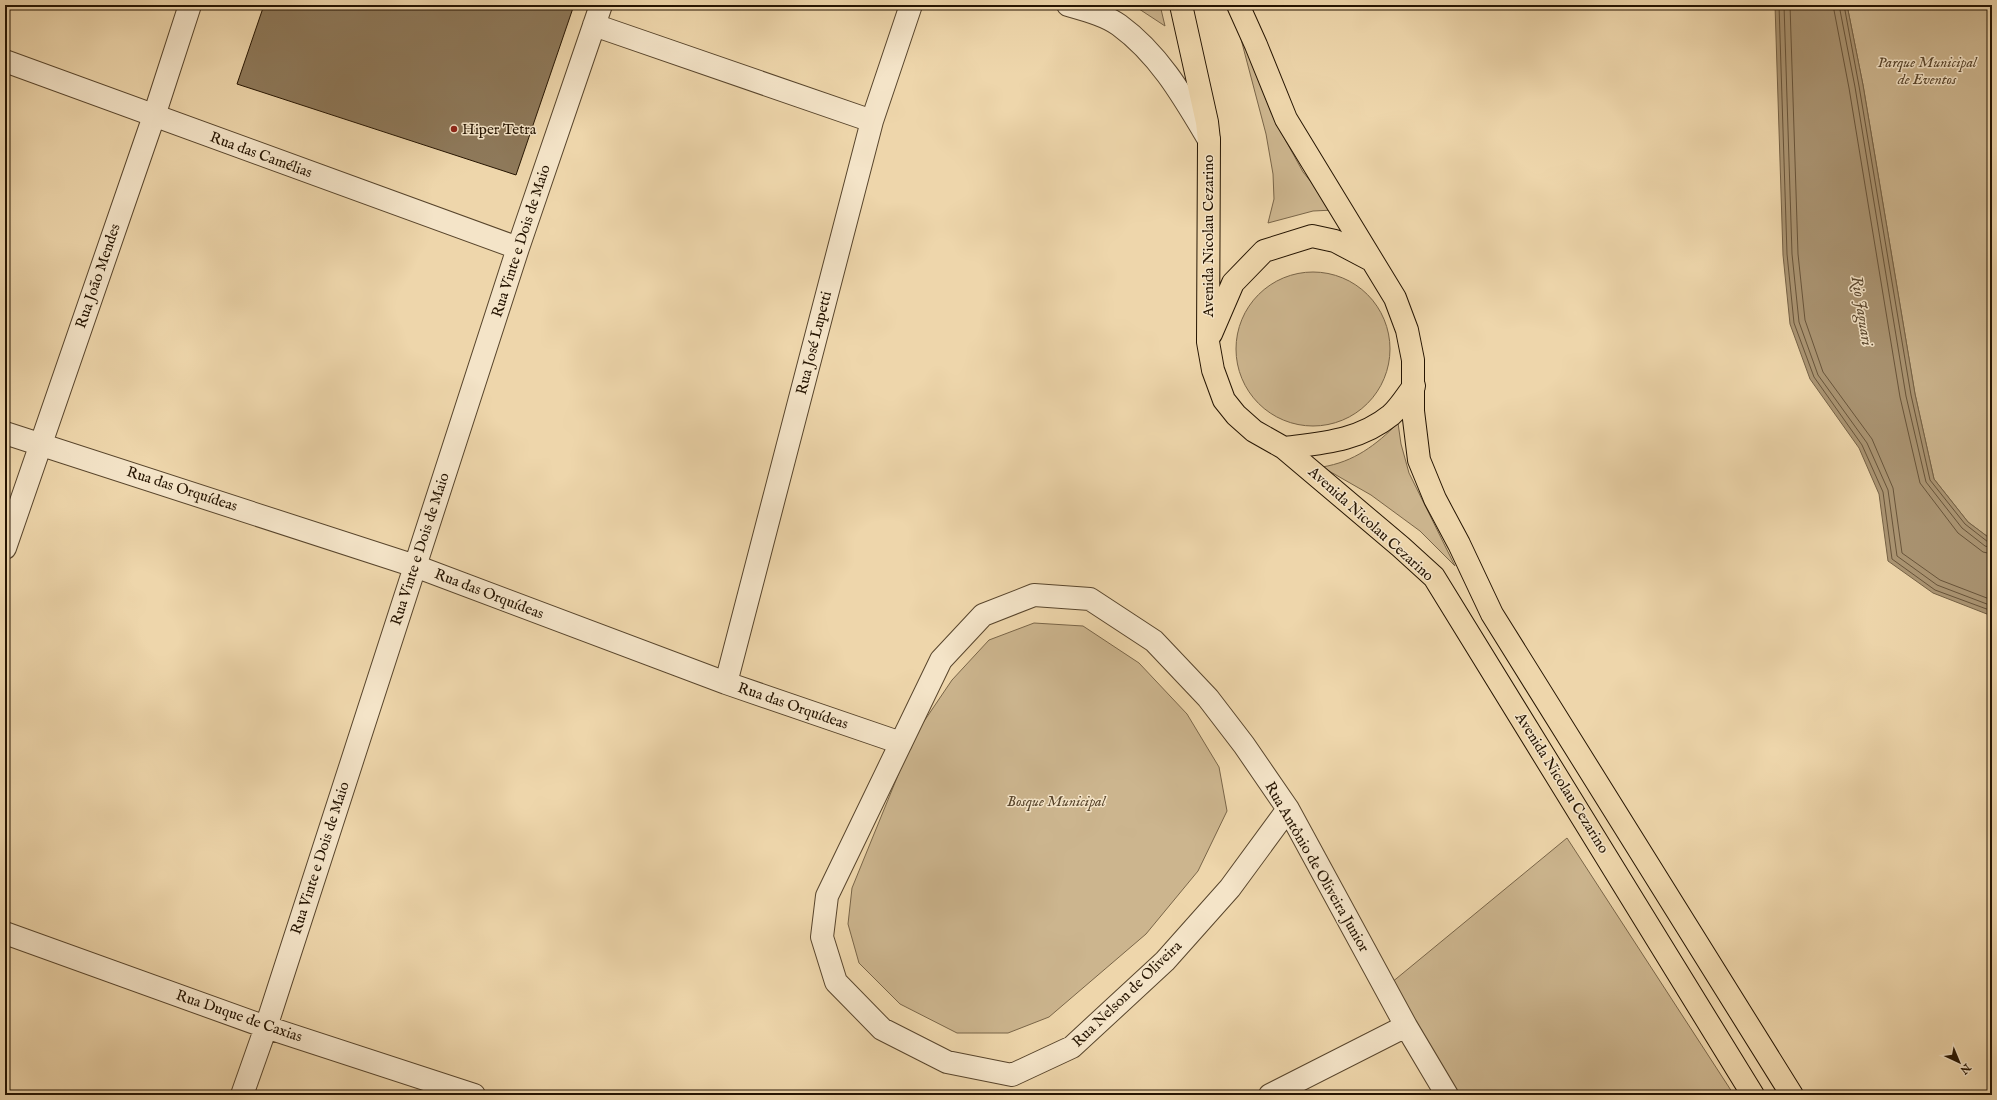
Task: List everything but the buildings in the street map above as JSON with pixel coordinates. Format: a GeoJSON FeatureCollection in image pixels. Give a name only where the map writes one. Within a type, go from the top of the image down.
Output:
{"type":"FeatureCollection","features":[{"type":"Feature","properties":{"kind":"main road","name":"Avenida Nicolau Cezarino"},"geometry":{"type":"LineString","coordinates":[[1181,5],[1202,96],[1209,140],[1208,342],[1213,370],[1224,400],[1236,415],[1254,431],[1284,448],[1401,546],[1434,577],[1753,1095]]}},
{"type":"Feature","properties":{"kind":"main road","name":"Avenida Nicolau Cezarino"},"geometry":{"type":"LineString","coordinates":[[1238,5],[1286,119],[1395,298],[1407,330],[1413,360],[1413,411],[1419,460],[1435,499],[1459,544],[1492,614],[1792,1095]]}},
{"type":"Feature","properties":{"kind":"main road"},"geometry":{"type":"LineString","coordinates":[[1208,342],[1233,283],[1264,251],[1312,236],[1335,241],[1372,260]]}},
{"type":"Feature","properties":{"kind":"main road"},"geometry":{"type":"LineString","coordinates":[[1284,448],[1345,439],[1371,428],[1395,411],[1414,386]]}},
{"type":"Feature","properties":{"kind":"street","name":"Rua João Mendes"},"geometry":{"type":"LineString","coordinates":[[5,548],[154,116],[190,5]]}},
{"type":"Feature","properties":{"kind":"street","name":"Rua José Lupetti"},"geometry":{"type":"LineString","coordinates":[[726,683],[872,121],[911,5]]}},
{"type":"Feature","properties":{"kind":"street"},"geometry":{"type":"LineString","coordinates":[[1068,5],[1097,15],[1119,25],[1153,55],[1179,90],[1209,140]]}},
{"type":"Feature","properties":{"kind":"street"},"geometry":{"type":"LineString","coordinates":[[598,15],[872,121]]}},
{"type":"Feature","properties":{"kind":"street","name":"Rua Vinte e Dois de Maio"},"geometry":{"type":"LineString","coordinates":[[242,1095],[266,1027],[518,248],[598,15]]}},
{"type":"Feature","properties":{"kind":"street","name":"Rua das Camélias"},"geometry":{"type":"LineString","coordinates":[[5,61],[518,248]]}},
{"type":"Feature","properties":{"kind":"street","name":"Rua das Orquídeas"},"geometry":{"type":"LineString","coordinates":[[5,433],[414,566],[726,683],[901,743]]}},
{"type":"Feature","properties":{"kind":"street","name":"Rua Antônio de Oliveira Junior"},"geometry":{"type":"LineString","coordinates":[[901,743],[941,660],[983,615],[1034,595],[1090,599],[1154,641],[1208,698],[1235,733],[1288,809],[1406,1026]]}},
{"type":"Feature","properties":{"kind":"street","name":"Rua Nelson de Oliveira"},"geometry":{"type":"LineString","coordinates":[[901,743],[827,896],[822,937],[836,982],[882,1029],[947,1062],[1012,1075],[1072,1048],[1165,961],[1230,888],[1288,809]]}},
{"type":"Feature","properties":{"kind":"street","name":"Rua Duque de Caxias"},"geometry":{"type":"LineString","coordinates":[[5,933],[266,1027],[474,1095]]}},
{"type":"Feature","properties":{"kind":"street"},"geometry":{"type":"LineString","coordinates":[[1270,1095],[1406,1026],[1447,1095]]}},
{"type":"Feature","properties":{"kind":"green space"},"geometry":{"type":"Polygon","coordinates":[[[1133,5],[1160,5],[1165,26],[1133,5]]]}},
{"type":"Feature","properties":{"kind":"green space"},"geometry":{"type":"Polygon","coordinates":[[[1232,5],[1281,132],[1303,172],[1334,210],[1313,211],[1268,223],[1274,199],[1273,174],[1266,134],[1232,5]]]}},
{"type":"Feature","properties":{"kind":"green space","name":"Parque Municipal de Eventos"},"geometry":{"type":"Polygon","coordinates":[[[1847,5],[1992,5],[1992,540],[1968,522],[1934,479],[1915,394],[1863,85],[1847,5]]]}},
{"type":"Feature","properties":{"kind":"green space"},"geometry":{"type":"Polygon","coordinates":[[[1313,272],[1328,274],[1349,281],[1356,285],[1372,300],[1377,306],[1384,320],[1390,349],[1388,364],[1381,385],[1377,392],[1362,408],[1356,413],[1342,420],[1313,426],[1298,424],[1277,417],[1270,413],[1254,398],[1249,392],[1242,378],[1236,349],[1238,334],[1245,313],[1249,306],[1264,290],[1270,285],[1284,278],[1313,272]]]}},
{"type":"Feature","properties":{"kind":"green space"},"geometry":{"type":"Polygon","coordinates":[[[1398,423],[1401,444],[1409,473],[1455,566],[1420,531],[1371,495],[1322,467],[1334,465],[1354,457],[1373,445],[1398,423]]]}},
{"type":"Feature","properties":{"kind":"green space","name":"Bosque Municipal"},"geometry":{"type":"Polygon","coordinates":[[[1034,623],[1083,626],[1139,663],[1187,714],[1219,767],[1227,811],[1198,871],[1146,934],[1049,1017],[1008,1033],[957,1033],[900,1004],[859,963],[848,924],[852,888],[914,736],[952,680],[989,640],[1034,623]]]}},
{"type":"Feature","properties":{"kind":"green space"},"geometry":{"type":"Polygon","coordinates":[[[1567,838],[1734,1095],[1448,1095],[1391,983],[1567,838]]]}},
{"type":"Feature","properties":{"kind":"water","name":"Rio Jaguari"},"geometry":{"type":"Polygon","coordinates":[[[1775,5],[1847,5],[1863,85],[1915,394],[1934,479],[1968,522],[1992,540],[1992,616],[1933,593],[1888,561],[1879,494],[1859,448],[1810,379],[1790,324],[1783,255],[1775,5]]]}},
{"type":"Feature","properties":{"kind":"place","name":"Hiper Tetra"},"geometry":{"type":"Point","coordinates":[454,129]}}]}
